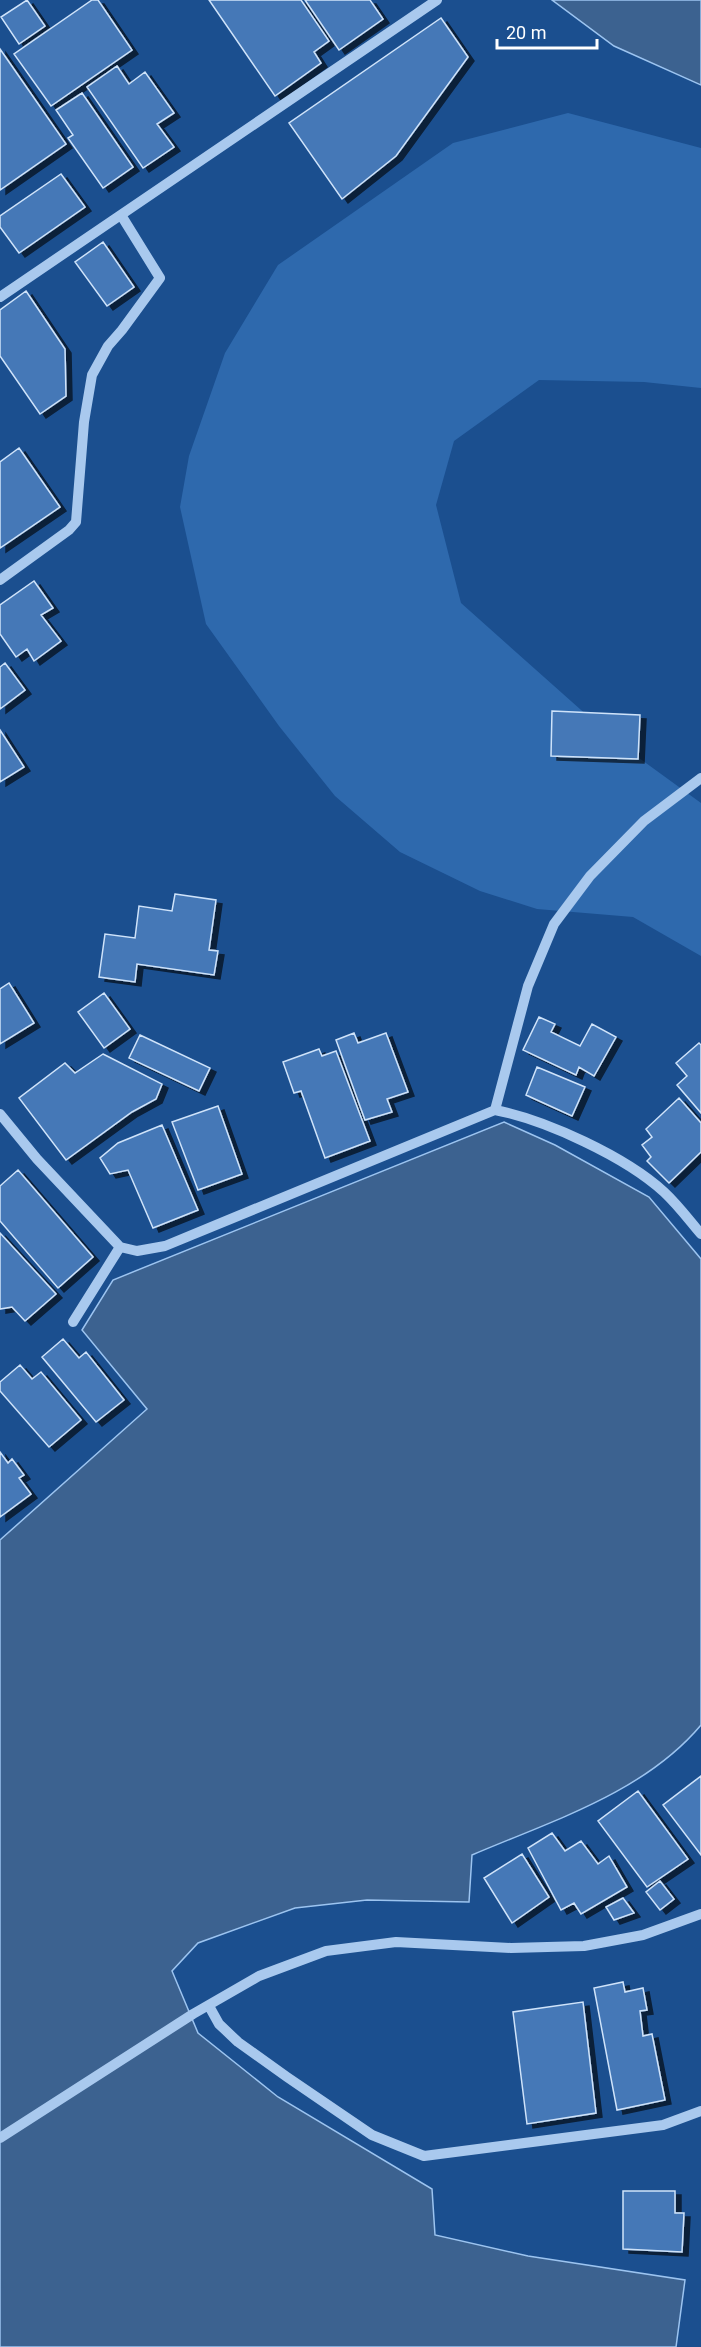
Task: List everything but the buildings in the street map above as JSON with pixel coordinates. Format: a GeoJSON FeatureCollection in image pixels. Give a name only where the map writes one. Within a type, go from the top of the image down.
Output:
{"type":"FeatureCollection","features":[{"type":"Feature","properties":{"kind":"street"},"geometry":{"type":"LineString","coordinates":[[0,297],[437,0]]}},
{"type":"Feature","properties":{"kind":"street"},"geometry":{"type":"LineString","coordinates":[[0,580],[69,530],[76,522],[84,422],[92,375],[108,346],[160,278],[121,216]]}},
{"type":"Feature","properties":{"kind":"street"},"geometry":{"type":"LineString","coordinates":[[495,1110],[528,986],[554,924],[590,876],[644,821],[701,778]]}},
{"type":"Feature","properties":{"kind":"street"},"geometry":{"type":"LineString","coordinates":[[0,1114],[37,1159],[120,1247],[137,1251],[165,1246],[495,1110],[520,1116],[552,1128],[619,1160],[664,1192],[701,1234]]}},
{"type":"Feature","properties":{"kind":"street"},"geometry":{"type":"LineString","coordinates":[[73,1322],[120,1247]]}},
{"type":"Feature","properties":{"kind":"street"},"geometry":{"type":"LineString","coordinates":[[0,2138],[193,2014],[259,1976],[326,1951],[396,1942],[511,1948],[584,1946],[643,1935],[701,1914]]}},
{"type":"Feature","properties":{"kind":"street"},"geometry":{"type":"LineString","coordinates":[[209,2006],[219,2024],[238,2043],[372,2135],[424,2156],[663,2125],[701,2111]]}},
{"type":"Feature","properties":{"kind":"shaded area"},"geometry":{"type":"Polygon","coordinates":[[[552,0],[701,0],[701,85],[614,46],[552,0]]]}},
{"type":"Feature","properties":{"kind":"shaded area"},"geometry":{"type":"Polygon","coordinates":[[[568,113],[701,148],[701,388],[644,382],[539,380],[454,441],[436,505],[461,603],[617,742],[701,803],[701,956],[633,917],[537,909],[480,891],[400,852],[335,796],[279,726],[206,624],[180,507],[189,456],[225,353],[278,265],[453,143],[568,113]]]}},
{"type":"Feature","properties":{"kind":"shaded area"},"geometry":{"type":"Polygon","coordinates":[[[504,1122],[555,1145],[649,1197],[701,1259],[701,1725],[678,1749],[624,1787],[564,1817],[472,1855],[469,1902],[367,1900],[295,1908],[198,1943],[172,1971],[198,2033],[278,2097],[432,2189],[435,2235],[528,2256],[685,2280],[676,2347],[0,2347],[0,1540],[147,1409],[82,1330],[113,1280],[504,1122]]]}}]}
